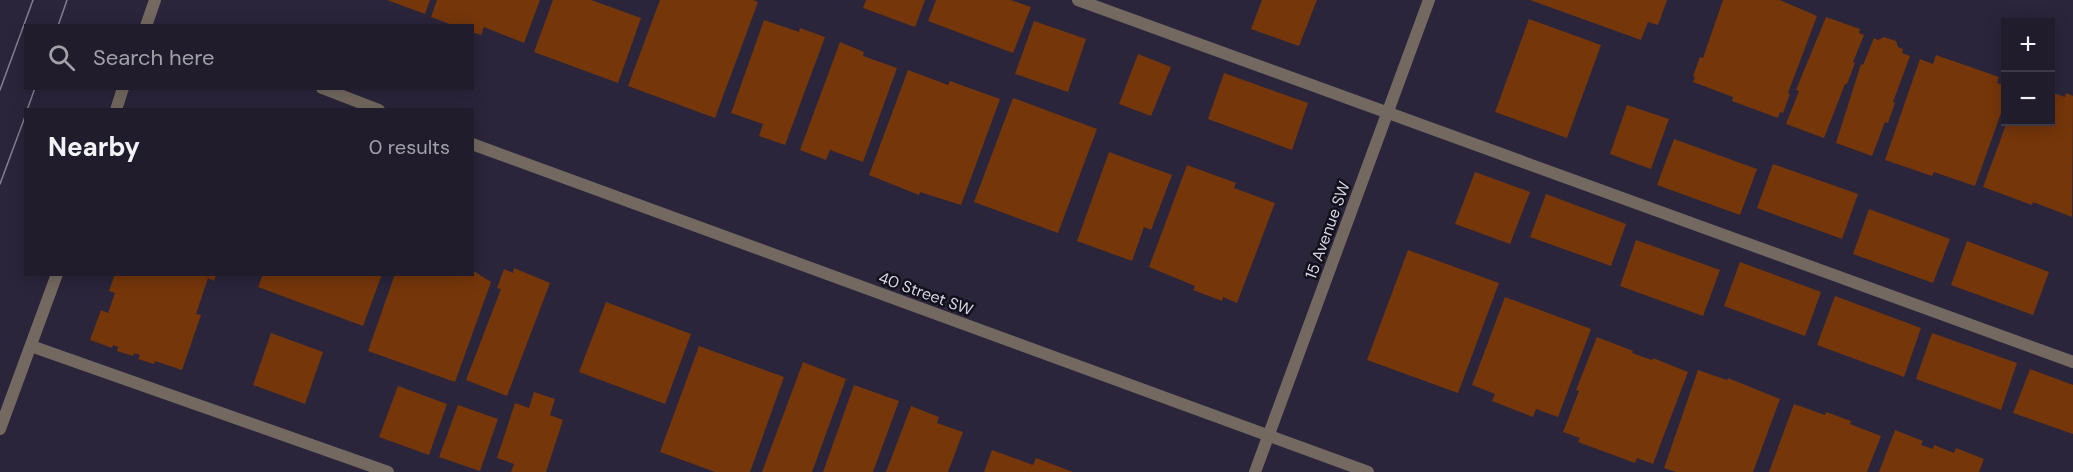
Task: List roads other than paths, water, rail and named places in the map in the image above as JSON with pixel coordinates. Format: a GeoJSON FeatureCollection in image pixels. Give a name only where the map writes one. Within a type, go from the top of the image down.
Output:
{"type":"FeatureCollection","features":[{"type":"Feature","properties":{"kind":"street"},"geometry":{"type":"LineString","coordinates":[[146,24],[155,0]]}},
{"type":"Feature","properties":{"kind":"street"},"geometry":{"type":"LineString","coordinates":[[1078,0],[2073,362]]}},
{"type":"Feature","properties":{"kind":"street","name":"15 Avenue SW"},"geometry":{"type":"LineString","coordinates":[[1255,472],[1429,0]]}},
{"type":"Feature","properties":{"kind":"street"},"geometry":{"type":"LineString","coordinates":[[117,108],[122,90]]}},
{"type":"Feature","properties":{"kind":"street"},"geometry":{"type":"LineString","coordinates":[[327,90],[374,108]]}},
{"type":"Feature","properties":{"kind":"street","name":"40 Street SW"},"geometry":{"type":"LineString","coordinates":[[474,145],[1368,472]]}},
{"type":"Feature","properties":{"kind":"street"},"geometry":{"type":"LineString","coordinates":[[0,429],[56,276]]}},
{"type":"Feature","properties":{"kind":"street"},"geometry":{"type":"LineString","coordinates":[[31,346],[388,472]]}},
{"type":"Feature","properties":{"kind":"tram line"},"geometry":{"type":"LineString","coordinates":[[24,24],[33,0]]}},
{"type":"Feature","properties":{"kind":"tram line"},"geometry":{"type":"LineString","coordinates":[[59,24],[67,0]]}},
{"type":"Feature","properties":{"kind":"tram line"},"geometry":{"type":"LineString","coordinates":[[0,90],[24,25]]}},
{"type":"Feature","properties":{"kind":"tram line"},"geometry":{"type":"LineString","coordinates":[[28,108],[34,90]]}},
{"type":"Feature","properties":{"kind":"tram line"},"geometry":{"type":"LineString","coordinates":[[0,184],[24,119]]}}]}
